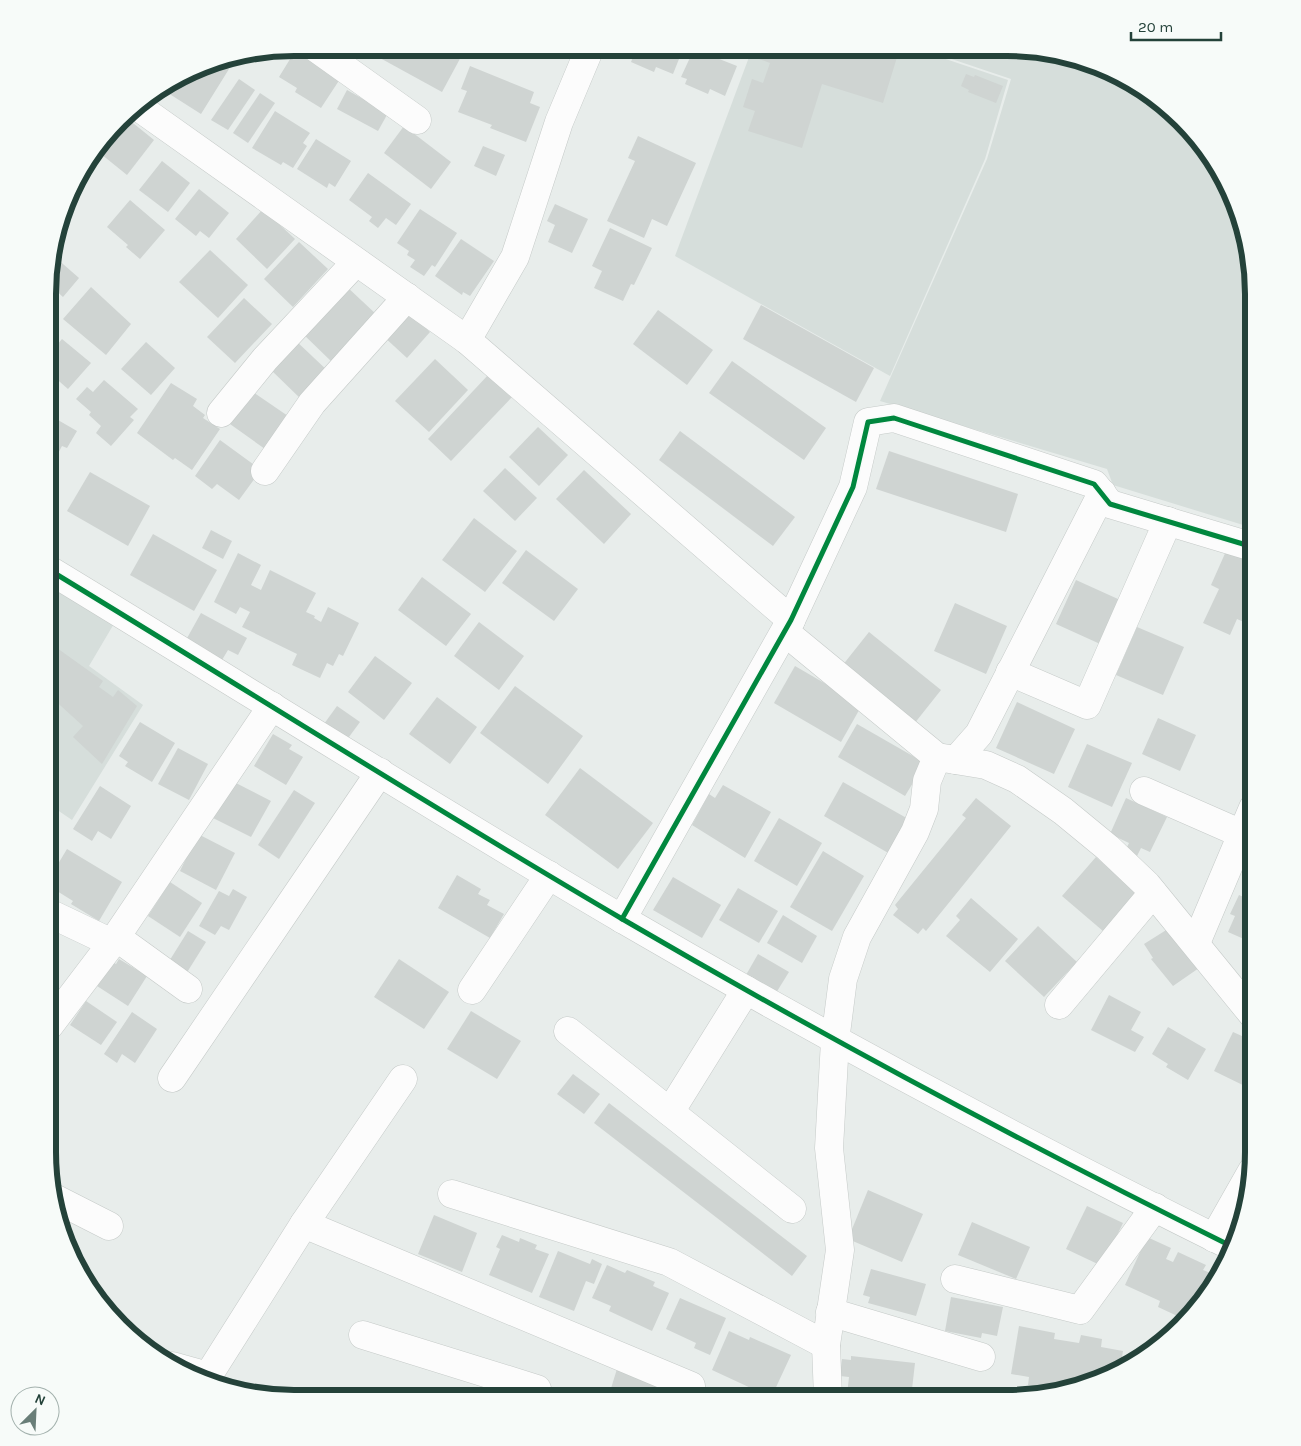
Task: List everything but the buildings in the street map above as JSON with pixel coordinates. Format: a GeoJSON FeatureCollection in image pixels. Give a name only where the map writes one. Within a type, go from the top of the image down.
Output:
{"type":"FeatureCollection","features":[{"type":"Feature","properties":{"kind":"street"},"geometry":{"type":"LineString","coordinates":[[337,56],[417,120]]}},
{"type":"Feature","properties":{"kind":"street"},"geometry":{"type":"LineString","coordinates":[[467,340],[515,257],[559,122],[587,56]]}},
{"type":"Feature","properties":{"kind":"street"},"geometry":{"type":"LineString","coordinates":[[143,110],[467,340],[788,626],[947,759],[986,765],[1016,779],[1062,811],[1108,848],[1153,892],[1245,1006]]}},
{"type":"Feature","properties":{"kind":"street"},"geometry":{"type":"LineString","coordinates":[[220,413],[265,359],[356,262]]}},
{"type":"Feature","properties":{"kind":"street"},"geometry":{"type":"LineString","coordinates":[[265,471],[312,404],[407,297]]}},
{"type":"Feature","properties":{"kind":"street"},"geometry":{"type":"LineString","coordinates":[[622,919],[788,626],[853,487],[868,422],[894,418],[1094,484],[1110,504],[1245,544]]}},
{"type":"Feature","properties":{"kind":"street"},"geometry":{"type":"LineString","coordinates":[[828,1390],[826,1345],[840,1250],[829,1148],[835,1040],[843,979],[857,937],[915,832],[924,810],[927,781],[947,759],[979,734],[1102,493]]}},
{"type":"Feature","properties":{"kind":"street"},"geometry":{"type":"LineString","coordinates":[[1010,672],[1087,705],[1168,521]]}},
{"type":"Feature","properties":{"kind":"street"},"geometry":{"type":"LineString","coordinates":[[56,574],[622,919],[835,1040],[1224,1242],[1239,1205]]}},
{"type":"Feature","properties":{"kind":"street"},"geometry":{"type":"LineString","coordinates":[[56,1017],[114,940],[272,706]]}},
{"type":"Feature","properties":{"kind":"street"},"geometry":{"type":"LineString","coordinates":[[172,1078],[380,772]]}},
{"type":"Feature","properties":{"kind":"street"},"geometry":{"type":"LineString","coordinates":[[1144,791],[1242,834]]}},
{"type":"Feature","properties":{"kind":"street"},"geometry":{"type":"LineString","coordinates":[[1196,943],[1245,827]]}},
{"type":"Feature","properties":{"kind":"street"},"geometry":{"type":"LineString","coordinates":[[472,990],[549,875]]}},
{"type":"Feature","properties":{"kind":"street"},"geometry":{"type":"LineString","coordinates":[[1059,1005],[1153,892]]}},
{"type":"Feature","properties":{"kind":"street"},"geometry":{"type":"LineString","coordinates":[[56,917],[114,940],[188,989]]}},
{"type":"Feature","properties":{"kind":"street"},"geometry":{"type":"LineString","coordinates":[[670,1112],[746,990]]}},
{"type":"Feature","properties":{"kind":"street"},"geometry":{"type":"LineString","coordinates":[[568,1030],[792,1210]]}},
{"type":"Feature","properties":{"kind":"street"},"geometry":{"type":"LineString","coordinates":[[209,1374],[304,1224],[403,1079]]}},
{"type":"Feature","properties":{"kind":"street"},"geometry":{"type":"LineString","coordinates":[[452,1194],[669,1262],[826,1345]]}},
{"type":"Feature","properties":{"kind":"street"},"geometry":{"type":"LineString","coordinates":[[62,1202],[109,1226]]}},
{"type":"Feature","properties":{"kind":"street"},"geometry":{"type":"LineString","coordinates":[[955,1280],[1080,1310],[1155,1207]]}},
{"type":"Feature","properties":{"kind":"street"},"geometry":{"type":"LineString","coordinates":[[304,1224],[691,1386],[690,1390]]}},
{"type":"Feature","properties":{"kind":"street"},"geometry":{"type":"LineString","coordinates":[[830,1312],[981,1357]]}},
{"type":"Feature","properties":{"kind":"street"},"geometry":{"type":"LineString","coordinates":[[363,1335],[537,1390]]}},
{"type":"Feature","properties":{"kind":"shaded area"},"geometry":{"type":"Polygon","coordinates":[[[749,56],[937,56],[1008,80],[985,159],[890,376],[675,256],[749,56]]]}},
{"type":"Feature","properties":{"kind":"shaded area"},"geometry":{"type":"Polygon","coordinates":[[[943,56],[1038,58],[1069,64],[1098,74],[1139,96],[1164,115],[1196,149],[1213,175],[1227,203],[1237,232],[1243,263],[1245,294],[1245,526],[1113,485],[1107,469],[880,401],[987,159],[1011,79],[943,56]]]}},
{"type":"Feature","properties":{"kind":"shaded area"},"geometry":{"type":"Polygon","coordinates":[[[56,587],[115,622],[89,666],[143,705],[72,820],[56,809],[56,587]]]}},
{"type":"Feature","properties":{"kind":"cycle path"},"geometry":{"type":"LineString","coordinates":[[622,919],[791,620],[853,487],[868,422],[894,418],[1094,484],[1110,504],[1245,545]]}},
{"type":"Feature","properties":{"kind":"cycle path"},"geometry":{"type":"LineString","coordinates":[[56,574],[480,834],[624,920],[774,1006],[926,1089],[1227,1244]]}}]}
